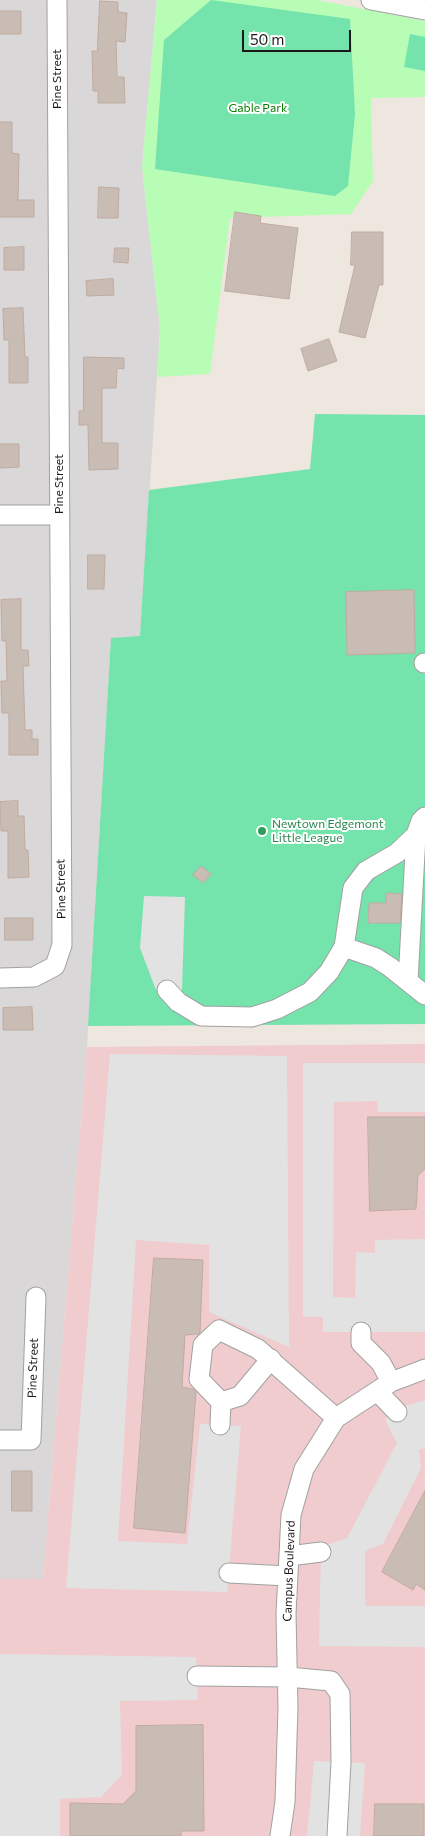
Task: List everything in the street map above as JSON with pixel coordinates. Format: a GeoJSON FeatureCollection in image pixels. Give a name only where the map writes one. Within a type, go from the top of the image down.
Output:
{"type":"FeatureCollection","features":[{"type":"Feature","properties":{"kind":"street","name":"Pine Street"},"geometry":{"type":"LineString","coordinates":[[0,978],[34,977],[55,966],[62,945],[57,0]]}},
{"type":"Feature","properties":{"kind":"street"},"geometry":{"type":"LineString","coordinates":[[371,0],[425,10]]}},
{"type":"Feature","properties":{"kind":"street"},"geometry":{"type":"LineString","coordinates":[[0,515],[59,515]]}},
{"type":"Feature","properties":{"kind":"street"},"geometry":{"type":"LineString","coordinates":[[408,981],[416,835],[421,821],[425,817]]}},
{"type":"Feature","properties":{"kind":"street"},"geometry":{"type":"LineString","coordinates":[[167,990],[178,1002],[201,1016],[252,1017],[277,1009],[310,992],[328,972],[344,947],[353,888],[366,871],[397,853],[416,835]]}},
{"type":"Feature","properties":{"kind":"street"},"geometry":{"type":"LineString","coordinates":[[344,947],[376,958],[425,995]]}},
{"type":"Feature","properties":{"kind":"street","name":"Pine Street"},"geometry":{"type":"LineString","coordinates":[[0,1440],[31,1440],[36,1297]]}},
{"type":"Feature","properties":{"kind":"street"},"geometry":{"type":"LineString","coordinates":[[220,1425],[221,1402],[199,1379],[203,1345],[218,1323],[265,1348],[336,1418]]}},
{"type":"Feature","properties":{"kind":"street"},"geometry":{"type":"LineString","coordinates":[[361,1332],[361,1343],[381,1363],[384,1387],[397,1412]]}},
{"type":"Feature","properties":{"kind":"street"},"geometry":{"type":"LineString","coordinates":[[221,1402],[240,1396],[265,1348]]}},
{"type":"Feature","properties":{"kind":"street","name":"Campus Boulevard"},"geometry":{"type":"LineString","coordinates":[[280,1836],[286,1802],[288,1677],[286,1614],[291,1515],[304,1469],[336,1418],[384,1387],[425,1369]]}},
{"type":"Feature","properties":{"kind":"street"},"geometry":{"type":"LineString","coordinates":[[289,1556],[321,1552]]}},
{"type":"Feature","properties":{"kind":"street"},"geometry":{"type":"LineString","coordinates":[[229,1573],[288,1576]]}},
{"type":"Feature","properties":{"kind":"street"},"geometry":{"type":"LineString","coordinates":[[197,1676],[288,1677],[331,1681],[340,1694],[341,1762],[337,1836]]}},
{"type":"Feature","properties":{"kind":"shaded area"},"geometry":{"type":"Polygon","coordinates":[[[0,0],[157,0],[142,167],[160,329],[140,637],[111,638],[87,1047],[43,1579],[0,1579],[0,0]]]}},
{"type":"Feature","properties":{"kind":"shaded area"},"geometry":{"type":"Polygon","coordinates":[[[144,896],[185,897],[182,990],[156,990],[140,948],[144,896]]]}},
{"type":"Feature","properties":{"kind":"shaded area"},"geometry":{"type":"Polygon","coordinates":[[[425,1044],[425,1836],[0,1836],[0,1579],[43,1579],[87,1047],[425,1044]]]}},
{"type":"Feature","properties":{"kind":"shaded area"},"geometry":{"type":"Polygon","coordinates":[[[110,1054],[287,1056],[289,1347],[209,1312],[209,1245],[136,1240],[118,1541],[187,1544],[200,1424],[241,1426],[227,1592],[66,1588],[110,1054]]]}},
{"type":"Feature","properties":{"kind":"shaded area"},"geometry":{"type":"Polygon","coordinates":[[[303,1063],[425,1063],[425,1112],[378,1112],[377,1101],[334,1102],[333,1297],[355,1298],[356,1252],[375,1253],[375,1240],[425,1239],[425,1332],[323,1332],[323,1317],[303,1317],[303,1063]]]}},
{"type":"Feature","properties":{"kind":"shaded area"},"geometry":{"type":"Polygon","coordinates":[[[425,1400],[425,1448],[419,1450],[421,1468],[383,1544],[365,1551],[365,1606],[425,1606],[425,1647],[319,1646],[321,1547],[347,1538],[397,1443],[385,1419],[406,1406],[425,1400]]]}},
{"type":"Feature","properties":{"kind":"shaded area"},"geometry":{"type":"Polygon","coordinates":[[[0,1654],[196,1657],[198,1700],[120,1701],[122,1775],[101,1797],[60,1799],[60,1836],[0,1836],[0,1654]]]}},
{"type":"Feature","properties":{"kind":"shaded area"},"geometry":{"type":"Polygon","coordinates":[[[314,1761],[365,1763],[360,1836],[307,1836],[314,1761]]]}},
{"type":"Feature","properties":{"kind":"green space","name":"Gable Park"},"geometry":{"type":"Polygon","coordinates":[[[157,0],[317,0],[425,21],[425,97],[371,98],[373,181],[351,214],[230,218],[210,374],[157,377],[160,329],[142,167],[157,0]]]}},
{"type":"Feature","properties":{"kind":"green space"},"geometry":{"type":"Polygon","coordinates":[[[211,0],[350,19],[355,114],[348,186],[335,196],[155,169],[164,40],[211,0]]]}},
{"type":"Feature","properties":{"kind":"green space"},"geometry":{"type":"Polygon","coordinates":[[[410,34],[425,37],[425,71],[404,67],[410,34]]]}},
{"type":"Feature","properties":{"kind":"green space","name":"Newtown Edgemont Little League"},"geometry":{"type":"Polygon","coordinates":[[[315,414],[425,415],[425,1024],[88,1026],[111,638],[140,636],[149,490],[310,469],[315,414]]]}},
{"type":"Feature","properties":{"kind":"building"},"geometry":{"type":"Polygon","coordinates":[[[100,1],[118,2],[118,12],[127,13],[125,42],[116,41],[117,77],[124,77],[125,103],[98,103],[98,91],[93,91],[92,51],[97,51],[100,1]]]}},
{"type":"Feature","properties":{"kind":"building"},"geometry":{"type":"Polygon","coordinates":[[[0,11],[21,11],[21,34],[0,34],[0,11]]]}},
{"type":"Feature","properties":{"kind":"building"},"geometry":{"type":"Polygon","coordinates":[[[0,122],[12,122],[12,153],[19,154],[18,200],[34,200],[34,217],[0,217],[0,122]]]}},
{"type":"Feature","properties":{"kind":"building"},"geometry":{"type":"Polygon","coordinates":[[[99,187],[119,188],[118,218],[98,218],[99,187]]]}},
{"type":"Feature","properties":{"kind":"building"},"geometry":{"type":"Polygon","coordinates":[[[235,212],[261,216],[260,223],[298,228],[289,299],[225,291],[235,212]]]}},
{"type":"Feature","properties":{"kind":"building"},"geometry":{"type":"Polygon","coordinates":[[[352,232],[383,232],[383,285],[379,285],[365,338],[339,332],[355,265],[351,265],[352,232]]]}},
{"type":"Feature","properties":{"kind":"building"},"geometry":{"type":"Polygon","coordinates":[[[24,247],[24,270],[4,270],[4,248],[24,247]]]}},
{"type":"Feature","properties":{"kind":"building"},"geometry":{"type":"Polygon","coordinates":[[[115,248],[129,248],[128,263],[114,262],[115,248]]]}},
{"type":"Feature","properties":{"kind":"building"},"geometry":{"type":"Polygon","coordinates":[[[113,279],[114,295],[87,296],[86,281],[113,279]]]}},
{"type":"Feature","properties":{"kind":"building"},"geometry":{"type":"Polygon","coordinates":[[[23,308],[25,357],[28,357],[28,383],[9,383],[9,340],[4,340],[3,309],[23,308]]]}},
{"type":"Feature","properties":{"kind":"building"},"geometry":{"type":"Polygon","coordinates":[[[329,339],[337,361],[308,371],[301,349],[329,339]]]}},
{"type":"Feature","properties":{"kind":"building"},"geometry":{"type":"Polygon","coordinates":[[[84,357],[124,358],[124,369],[117,368],[116,388],[102,388],[102,443],[118,443],[118,469],[89,470],[88,425],[79,425],[79,411],[83,411],[84,357]]]}},
{"type":"Feature","properties":{"kind":"building"},"geometry":{"type":"Polygon","coordinates":[[[0,444],[19,444],[19,467],[0,468],[0,444]]]}},
{"type":"Feature","properties":{"kind":"building"},"geometry":{"type":"Polygon","coordinates":[[[88,555],[105,555],[104,589],[88,589],[88,555]]]}},
{"type":"Feature","properties":{"kind":"building"},"geometry":{"type":"Polygon","coordinates":[[[414,590],[415,653],[347,655],[346,592],[414,590]]]}},
{"type":"Feature","properties":{"kind":"building"},"geometry":{"type":"Polygon","coordinates":[[[21,599],[21,650],[28,650],[29,666],[23,666],[25,730],[32,730],[32,739],[38,739],[38,755],[9,755],[9,713],[2,713],[1,681],[7,681],[6,641],[2,641],[1,600],[21,599]]]}},
{"type":"Feature","properties":{"kind":"building"},"geometry":{"type":"Polygon","coordinates":[[[18,801],[18,816],[24,816],[25,850],[28,850],[29,877],[8,878],[8,831],[1,831],[0,802],[18,801]]]}},
{"type":"Feature","properties":{"kind":"building"},"geometry":{"type":"Polygon","coordinates":[[[201,866],[211,874],[203,883],[193,875],[201,866]]]}},
{"type":"Feature","properties":{"kind":"building"},"geometry":{"type":"Polygon","coordinates":[[[386,893],[402,894],[400,923],[368,923],[369,903],[386,903],[386,893]]]}},
{"type":"Feature","properties":{"kind":"building"},"geometry":{"type":"Polygon","coordinates":[[[5,918],[33,918],[33,940],[5,940],[5,918]]]}},
{"type":"Feature","properties":{"kind":"building"},"geometry":{"type":"Polygon","coordinates":[[[32,1007],[33,1030],[3,1030],[3,1008],[32,1007]]]}},
{"type":"Feature","properties":{"kind":"building"},"geometry":{"type":"Polygon","coordinates":[[[368,1117],[425,1117],[425,1169],[418,1175],[416,1209],[370,1211],[368,1117]]]}},
{"type":"Feature","properties":{"kind":"building"},"geometry":{"type":"Polygon","coordinates":[[[154,1258],[203,1260],[200,1333],[185,1335],[182,1387],[193,1389],[196,1392],[185,1533],[134,1528],[154,1258]]]}},
{"type":"Feature","properties":{"kind":"building"},"geometry":{"type":"Polygon","coordinates":[[[12,1471],[32,1471],[32,1511],[12,1511],[12,1471]]]}},
{"type":"Feature","properties":{"kind":"building"},"geometry":{"type":"Polygon","coordinates":[[[425,1491],[425,1590],[416,1584],[413,1590],[382,1572],[425,1491]]]}},
{"type":"Feature","properties":{"kind":"building"},"geometry":{"type":"Polygon","coordinates":[[[203,1725],[204,1831],[181,1831],[181,1836],[70,1836],[70,1803],[123,1804],[136,1791],[136,1726],[203,1725]]]}},
{"type":"Feature","properties":{"kind":"building"},"geometry":{"type":"Polygon","coordinates":[[[375,1804],[424,1804],[424,1836],[374,1836],[375,1804]]]}},
{"type":"Feature","properties":{"kind":"place","name":"Newtown Edgemont Little League"},"geometry":{"type":"Point","coordinates":[262,831]}}]}
